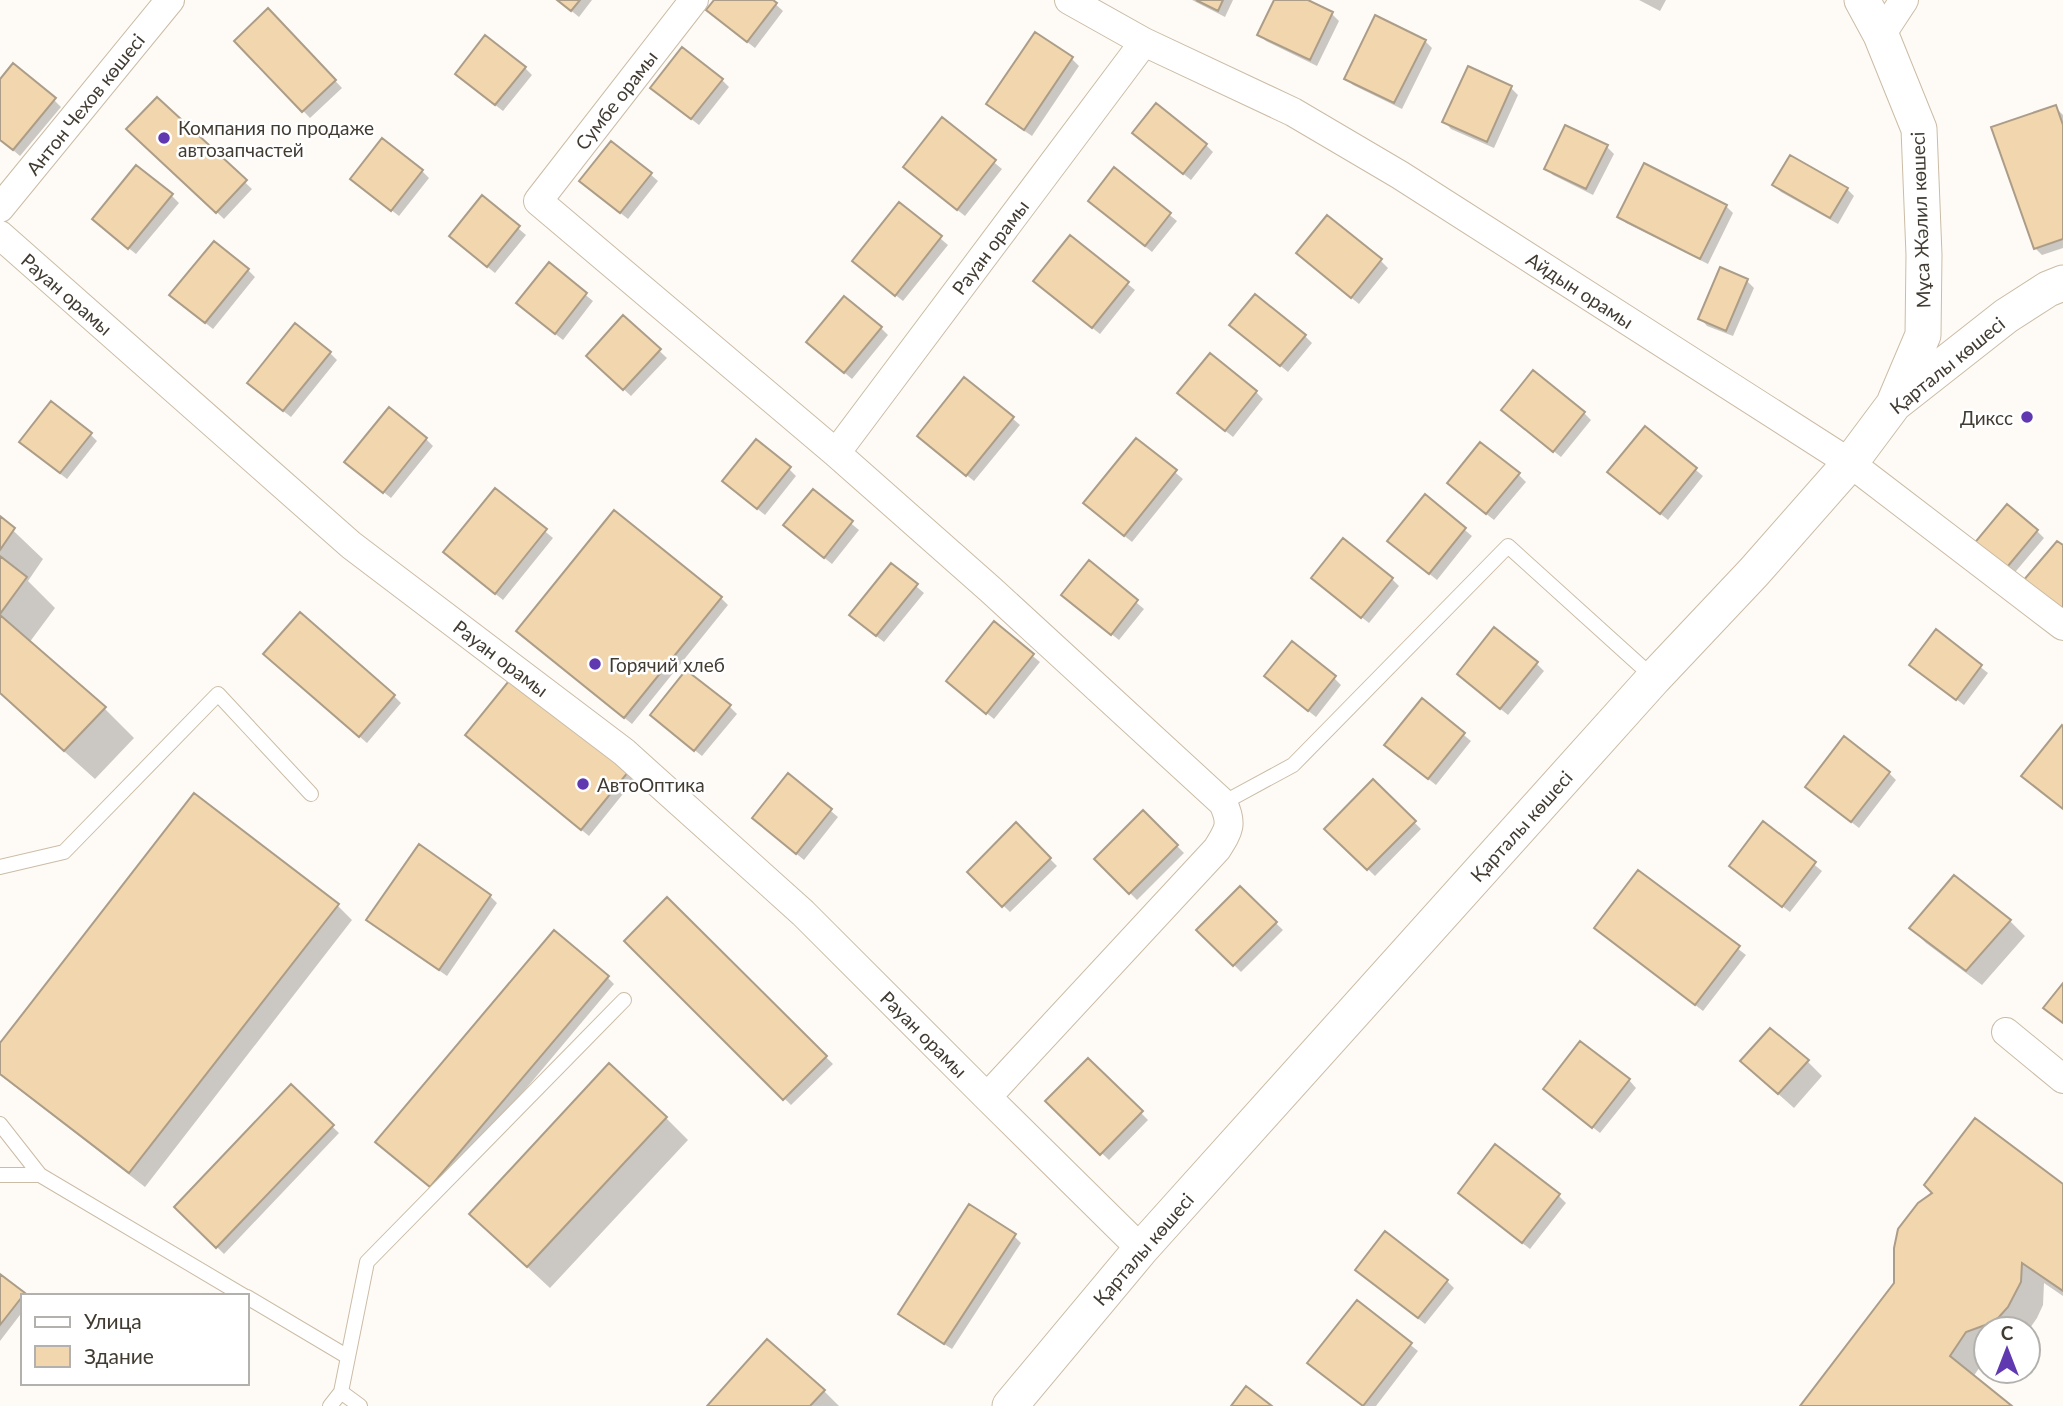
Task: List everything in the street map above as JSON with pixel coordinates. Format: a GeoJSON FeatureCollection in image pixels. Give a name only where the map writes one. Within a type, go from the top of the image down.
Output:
{"type":"FeatureCollection","features":[{"type":"Feature","properties":{"kind":"street","name":"Антон Чехов көшесі"},"geometry":{"type":"LineString","coordinates":[[0,208],[170,0]]}},
{"type":"Feature","properties":{"kind":"street","name":"Сумбе орамы"},"geometry":{"type":"LineString","coordinates":[[694,0],[538,201],[836,453]]}},
{"type":"Feature","properties":{"kind":"street","name":"Айдын орамы"},"geometry":{"type":"LineString","coordinates":[[1069,0],[1144,42],[1293,112],[1400,175],[1850,463],[2063,626]]}},
{"type":"Feature","properties":{"kind":"street","name":"Мұса Жәлил көшесі"},"geometry":{"type":"LineString","coordinates":[[1862,0],[1881,35],[1919,129],[1924,255],[1923,335],[1894,404]]}},
{"type":"Feature","properties":{"kind":"street"},"geometry":{"type":"LineString","coordinates":[[1881,35],[1904,0]]}},
{"type":"Feature","properties":{"kind":"street","name":"Рауан орамы"},"geometry":{"type":"LineString","coordinates":[[836,453],[1144,42]]}},
{"type":"Feature","properties":{"kind":"street","name":"Рауан орамы"},"geometry":{"type":"LineString","coordinates":[[0,235],[351,545],[624,752],[803,912],[1141,1249]]}},
{"type":"Feature","properties":{"kind":"street","name":"Қарталы көшесі"},"geometry":{"type":"LineString","coordinates":[[1010,1406],[1141,1249],[1654,678],[1754,572],[1850,463],[1894,404],[2006,316],[2058,290]]}},
{"type":"Feature","properties":{"kind":"street"},"geometry":{"type":"LineString","coordinates":[[836,453],[1223,803],[1230,818],[1228,833],[1217,849],[987,1097]]}},
{"type":"Feature","properties":{"kind":"street"},"geometry":{"type":"LineString","coordinates":[[2006,1032],[2063,1079]]}},
{"type":"Feature","properties":{"kind":"lane"},"geometry":{"type":"LineString","coordinates":[[1223,803],[1293,765],[1508,546],[1654,678]]}},
{"type":"Feature","properties":{"kind":"lane"},"geometry":{"type":"LineString","coordinates":[[0,867],[64,852],[218,694],[311,794]]}},
{"type":"Feature","properties":{"kind":"lane"},"geometry":{"type":"LineString","coordinates":[[330,1406],[341,1392],[367,1262],[624,1000]]}},
{"type":"Feature","properties":{"kind":"lane"},"geometry":{"type":"LineString","coordinates":[[0,1124],[40,1175],[242,1294]]}},
{"type":"Feature","properties":{"kind":"lane"},"geometry":{"type":"LineString","coordinates":[[0,1175],[40,1175]]}},
{"type":"Feature","properties":{"kind":"lane"},"geometry":{"type":"LineString","coordinates":[[248,1298],[348,1357]]}},
{"type":"Feature","properties":{"kind":"lane"},"geometry":{"type":"LineString","coordinates":[[341,1392],[360,1406]]}},
{"type":"Feature","properties":{"kind":"building"},"geometry":{"type":"Polygon","coordinates":[[[557,0],[580,0],[571,11],[557,0]]]}},
{"type":"Feature","properties":{"kind":"building"},"geometry":{"type":"Polygon","coordinates":[[[714,0],[773,0],[777,3],[747,42],[706,10],[714,0]]]}},
{"type":"Feature","properties":{"kind":"building"},"geometry":{"type":"Polygon","coordinates":[[[1196,0],[1223,0],[1218,11],[1196,0]]]}},
{"type":"Feature","properties":{"kind":"building"},"geometry":{"type":"Polygon","coordinates":[[[1274,0],[1308,0],[1333,12],[1310,60],[1257,35],[1274,0]]]}},
{"type":"Feature","properties":{"kind":"building"},"geometry":{"type":"Polygon","coordinates":[[[268,8],[336,80],[302,112],[234,41],[268,8]]]}},
{"type":"Feature","properties":{"kind":"building"},"geometry":{"type":"Polygon","coordinates":[[[1375,15],[1426,40],[1394,103],[1344,79],[1375,15]]]}},
{"type":"Feature","properties":{"kind":"building"},"geometry":{"type":"Polygon","coordinates":[[[1035,32],[1073,57],[1024,130],[986,104],[1035,32]]]}},
{"type":"Feature","properties":{"kind":"building"},"geometry":{"type":"Polygon","coordinates":[[[485,35],[526,67],[495,105],[455,74],[485,35]]]}},
{"type":"Feature","properties":{"kind":"building"},"geometry":{"type":"Polygon","coordinates":[[[682,47],[723,79],[691,119],[650,88],[682,47]]]}},
{"type":"Feature","properties":{"kind":"building"},"geometry":{"type":"Polygon","coordinates":[[[13,63],[56,98],[13,150],[0,140],[0,79],[13,63]]]}},
{"type":"Feature","properties":{"kind":"building"},"geometry":{"type":"Polygon","coordinates":[[[1468,66],[1512,86],[1487,142],[1442,122],[1468,66]]]}},
{"type":"Feature","properties":{"kind":"building"},"geometry":{"type":"Polygon","coordinates":[[[157,97],[247,180],[216,213],[126,129],[157,97]]]}},
{"type":"Feature","properties":{"kind":"building"},"geometry":{"type":"Polygon","coordinates":[[[1156,103],[1207,144],[1183,174],[1132,133],[1156,103]]]}},
{"type":"Feature","properties":{"kind":"building"},"geometry":{"type":"Polygon","coordinates":[[[2056,105],[2063,125],[2063,239],[2034,249],[1991,127],[2056,105]]]}},
{"type":"Feature","properties":{"kind":"building"},"geometry":{"type":"Polygon","coordinates":[[[942,117],[996,160],[957,210],[903,167],[942,117]]]}},
{"type":"Feature","properties":{"kind":"building"},"geometry":{"type":"Polygon","coordinates":[[[1565,125],[1608,145],[1586,189],[1544,169],[1565,125]]]}},
{"type":"Feature","properties":{"kind":"building"},"geometry":{"type":"Polygon","coordinates":[[[382,138],[423,170],[391,211],[350,179],[382,138]]]}},
{"type":"Feature","properties":{"kind":"building"},"geometry":{"type":"Polygon","coordinates":[[[611,141],[652,173],[620,213],[579,181],[611,141]]]}},
{"type":"Feature","properties":{"kind":"building"},"geometry":{"type":"Polygon","coordinates":[[[1790,155],[1848,188],[1830,218],[1772,185],[1790,155]]]}},
{"type":"Feature","properties":{"kind":"building"},"geometry":{"type":"Polygon","coordinates":[[[1644,163],[1727,205],[1700,259],[1617,217],[1644,163]]]}},
{"type":"Feature","properties":{"kind":"building"},"geometry":{"type":"Polygon","coordinates":[[[136,165],[173,194],[128,249],[92,219],[136,165]]]}},
{"type":"Feature","properties":{"kind":"building"},"geometry":{"type":"Polygon","coordinates":[[[1114,167],[1171,213],[1145,246],[1088,201],[1114,167]]]}},
{"type":"Feature","properties":{"kind":"building"},"geometry":{"type":"Polygon","coordinates":[[[482,195],[520,226],[487,267],[449,236],[482,195]]]}},
{"type":"Feature","properties":{"kind":"building"},"geometry":{"type":"Polygon","coordinates":[[[899,202],[942,236],[895,296],[852,261],[899,202]]]}},
{"type":"Feature","properties":{"kind":"building"},"geometry":{"type":"Polygon","coordinates":[[[1327,215],[1382,259],[1351,298],[1296,253],[1327,215]]]}},
{"type":"Feature","properties":{"kind":"building"},"geometry":{"type":"Polygon","coordinates":[[[1070,235],[1129,282],[1092,328],[1033,281],[1070,235]]]}},
{"type":"Feature","properties":{"kind":"building"},"geometry":{"type":"Polygon","coordinates":[[[214,241],[249,269],[205,323],[169,295],[214,241]]]}},
{"type":"Feature","properties":{"kind":"building"},"geometry":{"type":"Polygon","coordinates":[[[549,262],[587,293],[555,334],[516,303],[549,262]]]}},
{"type":"Feature","properties":{"kind":"building"},"geometry":{"type":"Polygon","coordinates":[[[1720,267],[1748,279],[1726,331],[1698,319],[1720,267]]]}},
{"type":"Feature","properties":{"kind":"building"},"geometry":{"type":"Polygon","coordinates":[[[1255,294],[1306,335],[1280,366],[1229,325],[1255,294]]]}},
{"type":"Feature","properties":{"kind":"building"},"geometry":{"type":"Polygon","coordinates":[[[844,296],[882,327],[844,373],[806,342],[844,296]]]}},
{"type":"Feature","properties":{"kind":"building"},"geometry":{"type":"Polygon","coordinates":[[[623,315],[661,349],[623,390],[586,356],[623,315]]]}},
{"type":"Feature","properties":{"kind":"building"},"geometry":{"type":"Polygon","coordinates":[[[295,323],[331,352],[283,411],[247,383],[295,323]]]}},
{"type":"Feature","properties":{"kind":"building"},"geometry":{"type":"Polygon","coordinates":[[[1210,353],[1257,391],[1225,431],[1177,393],[1210,353]]]}},
{"type":"Feature","properties":{"kind":"building"},"geometry":{"type":"Polygon","coordinates":[[[1533,370],[1585,412],[1553,452],[1501,410],[1533,370]]]}},
{"type":"Feature","properties":{"kind":"building"},"geometry":{"type":"Polygon","coordinates":[[[964,377],[1014,417],[966,476],[917,436],[964,377]]]}},
{"type":"Feature","properties":{"kind":"building"},"geometry":{"type":"Polygon","coordinates":[[[51,401],[92,433],[60,473],[19,442],[51,401]]]}},
{"type":"Feature","properties":{"kind":"building"},"geometry":{"type":"Polygon","coordinates":[[[389,407],[427,438],[383,493],[344,462],[389,407]]]}},
{"type":"Feature","properties":{"kind":"building"},"geometry":{"type":"Polygon","coordinates":[[[1645,426],[1697,468],[1660,514],[1607,472],[1645,426]]]}},
{"type":"Feature","properties":{"kind":"building"},"geometry":{"type":"Polygon","coordinates":[[[1136,438],[1177,470],[1124,536],[1083,503],[1136,438]]]}},
{"type":"Feature","properties":{"kind":"building"},"geometry":{"type":"Polygon","coordinates":[[[756,439],[791,467],[757,509],[722,481],[756,439]]]}},
{"type":"Feature","properties":{"kind":"building"},"geometry":{"type":"Polygon","coordinates":[[[1480,442],[1520,473],[1486,514],[1447,483],[1480,442]]]}},
{"type":"Feature","properties":{"kind":"building"},"geometry":{"type":"Polygon","coordinates":[[[495,488],[547,529],[495,594],[443,552],[495,488]]]}},
{"type":"Feature","properties":{"kind":"building"},"geometry":{"type":"Polygon","coordinates":[[[813,489],[853,521],[824,558],[783,525],[813,489]]]}},
{"type":"Feature","properties":{"kind":"building"},"geometry":{"type":"Polygon","coordinates":[[[1425,494],[1466,528],[1429,574],[1387,541],[1425,494]]]}},
{"type":"Feature","properties":{"kind":"building"},"geometry":{"type":"Polygon","coordinates":[[[2007,504],[2038,530],[2003,572],[1972,546],[2007,504]]]}},
{"type":"Feature","properties":{"kind":"building"},"geometry":{"type":"Polygon","coordinates":[[[614,510],[722,597],[624,718],[516,631],[614,510]]]}},
{"type":"Feature","properties":{"kind":"building"},"geometry":{"type":"Polygon","coordinates":[[[0,516],[15,528],[0,550],[0,516]]]}},
{"type":"Feature","properties":{"kind":"building"},"geometry":{"type":"Polygon","coordinates":[[[1343,538],[1393,578],[1361,618],[1311,578],[1343,538]]]}},
{"type":"Feature","properties":{"kind":"building"},"geometry":{"type":"Polygon","coordinates":[[[2057,541],[2063,545],[2063,615],[2023,581],[2057,541]]]}},
{"type":"Feature","properties":{"kind":"building"},"geometry":{"type":"Polygon","coordinates":[[[0,556],[27,577],[0,614],[0,556]]]}},
{"type":"Feature","properties":{"kind":"building"},"geometry":{"type":"Polygon","coordinates":[[[1089,560],[1138,600],[1111,635],[1061,595],[1089,560]]]}},
{"type":"Feature","properties":{"kind":"building"},"geometry":{"type":"Polygon","coordinates":[[[891,563],[918,584],[876,636],[849,615],[891,563]]]}},
{"type":"Feature","properties":{"kind":"building"},"geometry":{"type":"Polygon","coordinates":[[[300,612],[395,695],[359,737],[263,654],[300,612]]]}},
{"type":"Feature","properties":{"kind":"building"},"geometry":{"type":"Polygon","coordinates":[[[0,615],[106,707],[64,751],[0,693],[0,615]]]}},
{"type":"Feature","properties":{"kind":"building"},"geometry":{"type":"Polygon","coordinates":[[[994,621],[1034,654],[986,714],[946,681],[994,621]]]}},
{"type":"Feature","properties":{"kind":"building"},"geometry":{"type":"Polygon","coordinates":[[[1494,627],[1538,662],[1500,709],[1457,674],[1494,627]]]}},
{"type":"Feature","properties":{"kind":"building"},"geometry":{"type":"Polygon","coordinates":[[[1936,629],[1982,665],[1956,700],[1909,665],[1936,629]]]}},
{"type":"Feature","properties":{"kind":"building"},"geometry":{"type":"Polygon","coordinates":[[[1292,641],[1336,676],[1308,711],[1264,676],[1292,641]]]}},
{"type":"Feature","properties":{"kind":"building"},"geometry":{"type":"Polygon","coordinates":[[[686,670],[731,705],[694,751],[650,715],[686,670]]]}},
{"type":"Feature","properties":{"kind":"building"},"geometry":{"type":"Polygon","coordinates":[[[513,676],[629,771],[581,830],[465,735],[513,676]]]}},
{"type":"Feature","properties":{"kind":"building"},"geometry":{"type":"Polygon","coordinates":[[[1422,698],[1465,733],[1428,779],[1384,745],[1422,698]]]}},
{"type":"Feature","properties":{"kind":"building"},"geometry":{"type":"Polygon","coordinates":[[[2063,726],[2063,809],[2021,776],[2063,726]]]}},
{"type":"Feature","properties":{"kind":"building"},"geometry":{"type":"Polygon","coordinates":[[[1844,736],[1890,772],[1851,822],[1805,787],[1844,736]]]}},
{"type":"Feature","properties":{"kind":"building"},"geometry":{"type":"Polygon","coordinates":[[[788,773],[832,809],[796,854],[752,818],[788,773]]]}},
{"type":"Feature","properties":{"kind":"building"},"geometry":{"type":"Polygon","coordinates":[[[1373,779],[1416,821],[1367,870],[1324,829],[1373,779]]]}},
{"type":"Feature","properties":{"kind":"building"},"geometry":{"type":"Polygon","coordinates":[[[194,793],[339,904],[129,1173],[0,1074],[0,1043],[194,793]]]}},
{"type":"Feature","properties":{"kind":"building"},"geometry":{"type":"Polygon","coordinates":[[[1143,810],[1178,845],[1129,894],[1094,859],[1143,810]]]}},
{"type":"Feature","properties":{"kind":"building"},"geometry":{"type":"Polygon","coordinates":[[[1763,821],[1816,862],[1782,907],[1729,866],[1763,821]]]}},
{"type":"Feature","properties":{"kind":"building"},"geometry":{"type":"Polygon","coordinates":[[[1016,822],[1051,858],[1002,907],[967,872],[1016,822]]]}},
{"type":"Feature","properties":{"kind":"building"},"geometry":{"type":"Polygon","coordinates":[[[419,844],[491,895],[439,970],[366,920],[419,844]]]}},
{"type":"Feature","properties":{"kind":"building"},"geometry":{"type":"Polygon","coordinates":[[[1638,870],[1740,946],[1695,1005],[1594,928],[1638,870]]]}},
{"type":"Feature","properties":{"kind":"building"},"geometry":{"type":"Polygon","coordinates":[[[1954,875],[2011,920],[1966,971],[1909,928],[1954,875]]]}},
{"type":"Feature","properties":{"kind":"building"},"geometry":{"type":"Polygon","coordinates":[[[1240,886],[1277,922],[1233,966],[1196,930],[1240,886]]]}},
{"type":"Feature","properties":{"kind":"building"},"geometry":{"type":"Polygon","coordinates":[[[667,897],[827,1056],[783,1100],[624,941],[667,897]]]}},
{"type":"Feature","properties":{"kind":"building"},"geometry":{"type":"Polygon","coordinates":[[[554,930],[609,976],[430,1187],[375,1142],[554,930]]]}},
{"type":"Feature","properties":{"kind":"building"},"geometry":{"type":"Polygon","coordinates":[[[2063,983],[2063,1023],[2043,1008],[2063,983]]]}},
{"type":"Feature","properties":{"kind":"building"},"geometry":{"type":"Polygon","coordinates":[[[1770,1028],[1809,1060],[1778,1094],[1740,1061],[1770,1028]]]}},
{"type":"Feature","properties":{"kind":"building"},"geometry":{"type":"Polygon","coordinates":[[[1580,1041],[1630,1079],[1592,1128],[1543,1089],[1580,1041]]]}},
{"type":"Feature","properties":{"kind":"building"},"geometry":{"type":"Polygon","coordinates":[[[1088,1058],[1143,1111],[1100,1155],[1045,1101],[1088,1058]]]}},
{"type":"Feature","properties":{"kind":"building"},"geometry":{"type":"Polygon","coordinates":[[[609,1063],[667,1117],[527,1267],[469,1214],[609,1063]]]}},
{"type":"Feature","properties":{"kind":"building"},"geometry":{"type":"Polygon","coordinates":[[[291,1084],[334,1125],[216,1248],[174,1207],[291,1084]]]}},
{"type":"Feature","properties":{"kind":"building"},"geometry":{"type":"Polygon","coordinates":[[[1975,1118],[2063,1184],[2063,1291],[2022,1263],[2021,1282],[2008,1307],[2001,1315],[1972,1315],[1972,1330],[1966,1332],[1950,1356],[1972,1374],[1972,1385],[1986,1385],[2012,1406],[1800,1406],[1894,1283],[1894,1248],[1898,1229],[1918,1203],[1932,1193],[1924,1185],[1975,1118]]]}},
{"type":"Feature","properties":{"kind":"building"},"geometry":{"type":"Polygon","coordinates":[[[1495,1144],[1560,1194],[1522,1243],[1458,1193],[1495,1144]]]}},
{"type":"Feature","properties":{"kind":"building"},"geometry":{"type":"Polygon","coordinates":[[[969,1204],[1016,1234],[944,1344],[898,1314],[969,1204]]]}},
{"type":"Feature","properties":{"kind":"building"},"geometry":{"type":"Polygon","coordinates":[[[1385,1231],[1448,1280],[1418,1318],[1355,1270],[1385,1231]]]}},
{"type":"Feature","properties":{"kind":"building"},"geometry":{"type":"Polygon","coordinates":[[[0,1274],[25,1293],[21,1294],[21,1298],[0,1325],[0,1274]]]}},
{"type":"Feature","properties":{"kind":"building"},"geometry":{"type":"Polygon","coordinates":[[[1357,1300],[1412,1343],[1363,1406],[1307,1363],[1357,1300]]]}},
{"type":"Feature","properties":{"kind":"building"},"geometry":{"type":"Polygon","coordinates":[[[767,1339],[825,1390],[810,1406],[707,1406],[767,1339]]]}},
{"type":"Feature","properties":{"kind":"building"},"geometry":{"type":"Polygon","coordinates":[[[1246,1386],[1272,1406],[1231,1406],[1246,1386]]]}},
{"type":"Feature","properties":{"kind":"place","name":"Компания по продаже автозапчастей"},"geometry":{"type":"Point","coordinates":[164,138]}},
{"type":"Feature","properties":{"kind":"place","name":"Диксс"},"geometry":{"type":"Point","coordinates":[2027,417]}},
{"type":"Feature","properties":{"kind":"place","name":"Горячий хлеб"},"geometry":{"type":"Point","coordinates":[595,664]}},
{"type":"Feature","properties":{"kind":"place","name":"АвтоОптика"},"geometry":{"type":"Point","coordinates":[583,784]}}]}
